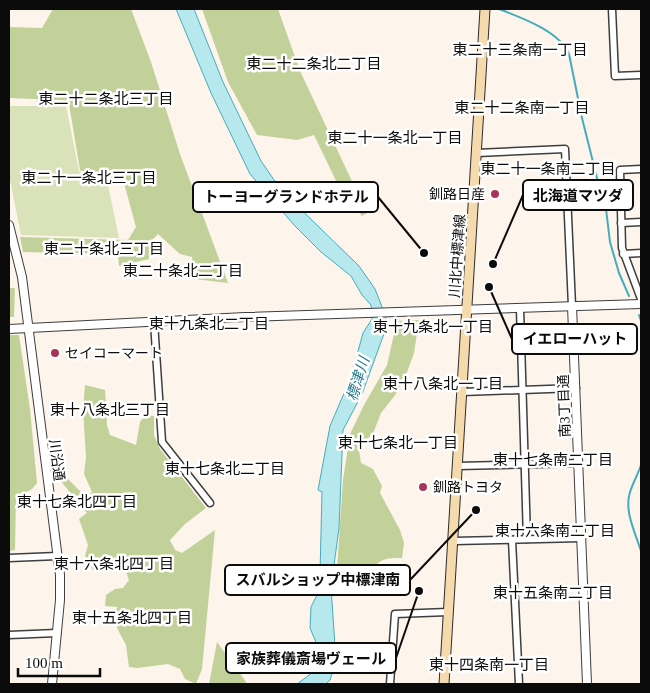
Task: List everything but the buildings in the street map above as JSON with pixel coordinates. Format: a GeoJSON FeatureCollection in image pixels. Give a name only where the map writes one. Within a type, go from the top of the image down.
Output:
{"type":"FeatureCollection","features":[{"type":"Feature","properties":{"kind":"main road","name":"川北中標津線"},"geometry":{"type":"LineString","coordinates":[[444,684],[485,9]]}},
{"type":"Feature","properties":{"kind":"street"},"geometry":{"type":"LineString","coordinates":[[612,9],[615,76],[641,75]]}},
{"type":"Feature","properties":{"kind":"street"},"geometry":{"type":"LineString","coordinates":[[477,153],[564,149],[572,306]]}},
{"type":"Feature","properties":{"kind":"street"},"geometry":{"type":"LineString","coordinates":[[641,169],[620,170],[623,254],[641,300]]}},
{"type":"Feature","properties":{"kind":"street"},"geometry":{"type":"LineString","coordinates":[[621,223],[641,222]]}},
{"type":"Feature","properties":{"kind":"street","name":"川沿通"},"geometry":{"type":"LineString","coordinates":[[9,225],[22,277],[60,586],[52,684]]}},
{"type":"Feature","properties":{"kind":"street"},"geometry":{"type":"LineString","coordinates":[[623,254],[641,253]]}},
{"type":"Feature","properties":{"kind":"street"},"geometry":{"type":"LineString","coordinates":[[9,329],[245,317],[641,304]]}},
{"type":"Feature","properties":{"kind":"street","name":"南3丁目通"},"geometry":{"type":"LineString","coordinates":[[572,306],[587,684]]}},
{"type":"Feature","properties":{"kind":"street"},"geometry":{"type":"LineString","coordinates":[[520,309],[527,539]]}},
{"type":"Feature","properties":{"kind":"street"},"geometry":{"type":"LineString","coordinates":[[154,322],[162,442],[210,503]]}},
{"type":"Feature","properties":{"kind":"street"},"geometry":{"type":"LineString","coordinates":[[462,392],[576,388]]}},
{"type":"Feature","properties":{"kind":"street"},"geometry":{"type":"LineString","coordinates":[[458,466],[579,463]]}},
{"type":"Feature","properties":{"kind":"street"},"geometry":{"type":"LineString","coordinates":[[454,541],[581,538]]}},
{"type":"Feature","properties":{"kind":"street"},"geometry":{"type":"LineString","coordinates":[[512,540],[519,684]]}},
{"type":"Feature","properties":{"kind":"street"},"geometry":{"type":"LineString","coordinates":[[9,558],[57,556]]}},
{"type":"Feature","properties":{"kind":"street"},"geometry":{"type":"LineString","coordinates":[[390,684],[395,614],[448,612]]}},
{"type":"Feature","properties":{"kind":"street"},"geometry":{"type":"LineString","coordinates":[[9,635],[57,633]]}},
{"type":"Feature","properties":{"kind":"green space"},"geometry":{"type":"Polygon","coordinates":[[[53,9],[131,9],[151,62],[180,154],[228,283],[195,279],[192,257],[180,254],[158,234],[149,243],[149,259],[119,266],[118,254],[23,252],[20,237],[128,240],[136,227],[124,183],[101,182],[80,170],[69,104],[58,100],[9,98],[9,27],[42,28],[53,9]]]}},
{"type":"Feature","properties":{"kind":"green space"},"geometry":{"type":"Polygon","coordinates":[[[202,9],[278,9],[300,71],[367,213],[362,216],[339,187],[314,135],[297,140],[257,135],[228,82],[202,9]]]}},
{"type":"Feature","properties":{"kind":"green space"},"geometry":{"type":"Polygon","coordinates":[[[9,106],[66,106],[79,171],[99,184],[108,185],[119,238],[21,235],[9,175],[9,106]]]}},
{"type":"Feature","properties":{"kind":"green space"},"geometry":{"type":"Polygon","coordinates":[[[9,288],[15,288],[14,317],[9,317],[9,288]]]}},
{"type":"Feature","properties":{"kind":"green space"},"geometry":{"type":"Polygon","coordinates":[[[419,320],[414,353],[407,372],[396,394],[381,413],[374,431],[359,450],[361,463],[373,469],[382,486],[380,493],[400,530],[404,543],[402,558],[380,561],[370,572],[337,569],[343,480],[350,434],[387,365],[397,321],[419,320]]]}},
{"type":"Feature","properties":{"kind":"green space"},"geometry":{"type":"Polygon","coordinates":[[[9,335],[19,335],[30,409],[37,483],[32,489],[16,498],[15,550],[9,551],[9,335]]]}},
{"type":"Feature","properties":{"kind":"green space"},"geometry":{"type":"Polygon","coordinates":[[[85,385],[105,390],[107,425],[110,435],[136,445],[140,422],[145,415],[154,416],[154,435],[160,449],[206,508],[185,524],[170,540],[175,550],[182,553],[215,530],[202,669],[196,684],[185,679],[180,669],[168,664],[137,668],[129,667],[126,645],[118,630],[113,614],[118,607],[105,606],[106,595],[115,589],[123,588],[129,580],[125,569],[93,570],[85,556],[88,545],[79,519],[87,513],[55,474],[62,473],[86,497],[92,492],[84,474],[86,457],[83,409],[85,385]]]}},
{"type":"Feature","properties":{"kind":"green space"},"geometry":{"type":"Polygon","coordinates":[[[217,642],[244,679],[247,684],[209,684],[217,642]]]}},
{"type":"Feature","properties":{"kind":"water","name":"標津川"},"geometry":{"type":"Polygon","coordinates":[[[176,9],[194,9],[223,82],[261,161],[281,190],[359,266],[375,289],[386,317],[385,331],[362,394],[343,430],[339,528],[331,587],[336,661],[330,680],[326,684],[297,684],[320,667],[323,659],[310,628],[311,607],[317,595],[320,574],[322,492],[318,490],[330,426],[351,377],[363,333],[372,319],[371,305],[362,295],[351,276],[321,252],[294,225],[250,174],[211,93],[176,9]]]}},
{"type":"Feature","properties":{"kind":"waterway"},"geometry":{"type":"LineString","coordinates":[[499,9],[529,21],[549,32],[564,46],[569,54],[582,118],[606,209],[610,242],[619,273],[629,296]]}},
{"type":"Feature","properties":{"kind":"waterway"},"geometry":{"type":"LineString","coordinates":[[639,315],[641,321]]}},
{"type":"Feature","properties":{"kind":"waterway"},"geometry":{"type":"LineString","coordinates":[[641,465],[630,492],[628,507],[641,551]]}},
{"type":"Feature","properties":{"kind":"place","name":"釧路日産"},"geometry":{"type":"Point","coordinates":[495,194]}},
{"type":"Feature","properties":{"kind":"place","name":"トーヨーグランドホテル"},"geometry":{"type":"Point","coordinates":[424,253]}},
{"type":"Feature","properties":{"kind":"place","name":"北海道マツダ"},"geometry":{"type":"Point","coordinates":[493,264]}},
{"type":"Feature","properties":{"kind":"place","name":"イエローハット"},"geometry":{"type":"Point","coordinates":[489,287]}},
{"type":"Feature","properties":{"kind":"place","name":"セイコーマート"},"geometry":{"type":"Point","coordinates":[55,353]}},
{"type":"Feature","properties":{"kind":"place","name":"釧路トヨタ"},"geometry":{"type":"Point","coordinates":[423,487]}},
{"type":"Feature","properties":{"kind":"place","name":"スバルショップ中標津南"},"geometry":{"type":"Point","coordinates":[476,510]}},
{"type":"Feature","properties":{"kind":"place","name":"家族葬儀斎場ヴェール"},"geometry":{"type":"Point","coordinates":[419,591]}},
{"type":"Feature","properties":{"kind":"district","name":"東二十三条南一丁目"},"geometry":{"type":"Point","coordinates":[520,50]}},
{"type":"Feature","properties":{"kind":"district","name":"東二十二条北二丁目"},"geometry":{"type":"Point","coordinates":[314,64]}},
{"type":"Feature","properties":{"kind":"district","name":"東二十二条北三丁目"},"geometry":{"type":"Point","coordinates":[106,99]}},
{"type":"Feature","properties":{"kind":"district","name":"東二十二条南一丁目"},"geometry":{"type":"Point","coordinates":[522,108]}},
{"type":"Feature","properties":{"kind":"district","name":"東二十一条北一丁目"},"geometry":{"type":"Point","coordinates":[395,138]}},
{"type":"Feature","properties":{"kind":"district","name":"東二十一条南二丁目"},"geometry":{"type":"Point","coordinates":[548,169]}},
{"type":"Feature","properties":{"kind":"district","name":"東二十一条北三丁目"},"geometry":{"type":"Point","coordinates":[89,178]}},
{"type":"Feature","properties":{"kind":"district","name":"東二十条北三丁目"},"geometry":{"type":"Point","coordinates":[104,249]}},
{"type":"Feature","properties":{"kind":"district","name":"東二十条北二丁目"},"geometry":{"type":"Point","coordinates":[183,271]}},
{"type":"Feature","properties":{"kind":"district","name":"東十九条北二丁目"},"geometry":{"type":"Point","coordinates":[209,324]}},
{"type":"Feature","properties":{"kind":"district","name":"東十九条北一丁目"},"geometry":{"type":"Point","coordinates":[433,327]}},
{"type":"Feature","properties":{"kind":"district","name":"東十八条北一丁目"},"geometry":{"type":"Point","coordinates":[443,384]}},
{"type":"Feature","properties":{"kind":"district","name":"東十八条北三丁目"},"geometry":{"type":"Point","coordinates":[110,410]}},
{"type":"Feature","properties":{"kind":"district","name":"東十七条北一丁目"},"geometry":{"type":"Point","coordinates":[398,443]}},
{"type":"Feature","properties":{"kind":"district","name":"東十七条南二丁目"},"geometry":{"type":"Point","coordinates":[553,460]}},
{"type":"Feature","properties":{"kind":"district","name":"東十七条北二丁目"},"geometry":{"type":"Point","coordinates":[225,469]}},
{"type":"Feature","properties":{"kind":"district","name":"東十七条北四丁目"},"geometry":{"type":"Point","coordinates":[77,502]}},
{"type":"Feature","properties":{"kind":"district","name":"東十六条南二丁目"},"geometry":{"type":"Point","coordinates":[555,531]}},
{"type":"Feature","properties":{"kind":"district","name":"東十六条北四丁目"},"geometry":{"type":"Point","coordinates":[114,564]}},
{"type":"Feature","properties":{"kind":"district","name":"東十五条南二丁目"},"geometry":{"type":"Point","coordinates":[553,593]}},
{"type":"Feature","properties":{"kind":"district","name":"東十五条北四丁目"},"geometry":{"type":"Point","coordinates":[132,618]}},
{"type":"Feature","properties":{"kind":"district","name":"東十四条南一丁目"},"geometry":{"type":"Point","coordinates":[489,665]}}]}
